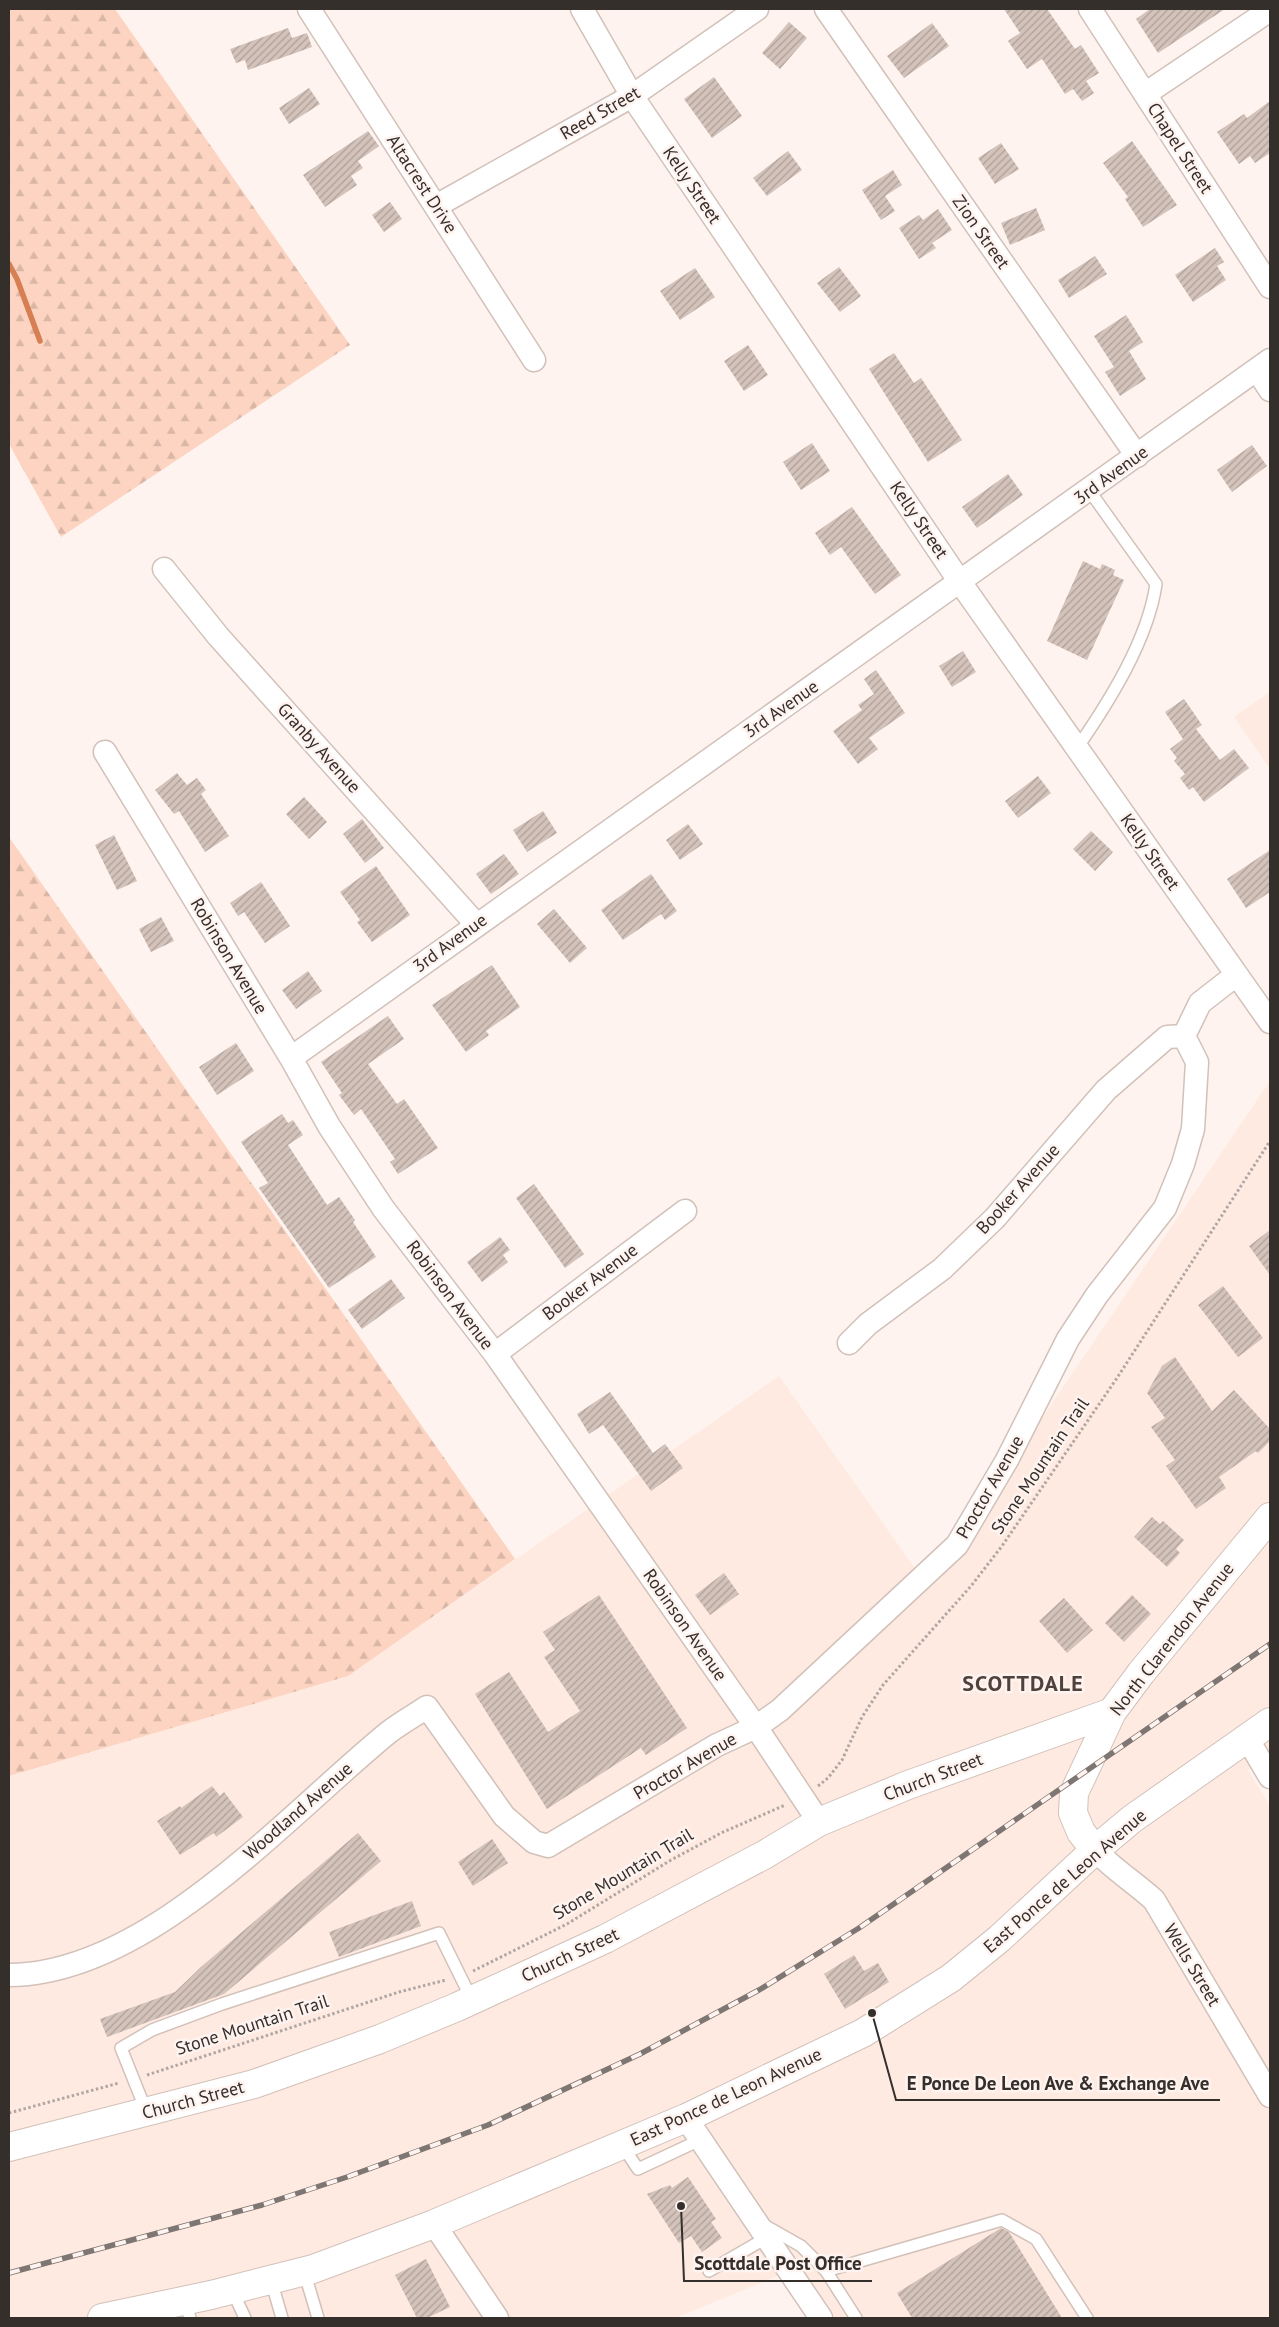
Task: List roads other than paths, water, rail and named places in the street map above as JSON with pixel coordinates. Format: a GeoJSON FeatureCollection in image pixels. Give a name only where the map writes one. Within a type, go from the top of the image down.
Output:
{"type":"FeatureCollection","features":[{"type":"Feature","properties":{"kind":"street","name":"Altacrest Drive"},"geometry":{"type":"LineString","coordinates":[[309,9],[534,360]]}},
{"type":"Feature","properties":{"kind":"street","name":"Kelly Street"},"geometry":{"type":"LineString","coordinates":[[582,9],[632,96],[960,582],[1270,1022]]}},
{"type":"Feature","properties":{"kind":"street","name":"Reed Street"},"geometry":{"type":"LineString","coordinates":[[436,206],[632,96],[757,9]]}},
{"type":"Feature","properties":{"kind":"street","name":"Zion Street"},"geometry":{"type":"LineString","coordinates":[[826,9],[1137,456]]}},
{"type":"Feature","properties":{"kind":"street","name":"Chapel Street"},"geometry":{"type":"LineString","coordinates":[[1090,9],[1270,288]]}},
{"type":"Feature","properties":{"kind":"street"},"geometry":{"type":"LineString","coordinates":[[1145,94],[1270,10]]}},
{"type":"Feature","properties":{"kind":"street","name":"3rd Avenue"},"geometry":{"type":"LineString","coordinates":[[291,1058],[476,924],[1263,365]]}},
{"type":"Feature","properties":{"kind":"street"},"geometry":{"type":"LineString","coordinates":[[1263,365],[1270,390]]}},
{"type":"Feature","properties":{"kind":"street","name":"Granby Avenue"},"geometry":{"type":"LineString","coordinates":[[164,569],[218,636],[476,924]]}},
{"type":"Feature","properties":{"kind":"street","name":"Robinson Avenue"},"geometry":{"type":"LineString","coordinates":[[105,752],[291,1058],[329,1126],[383,1208],[495,1354],[756,1727],[819,1822]]}},
{"type":"Feature","properties":{"kind":"street"},"geometry":{"type":"LineString","coordinates":[[1184,1036],[1200,1003],[1236,975]]}},
{"type":"Feature","properties":{"kind":"street","name":"Booker Avenue"},"geometry":{"type":"LineString","coordinates":[[849,1343],[868,1324],[942,1269],[994,1218],[1106,1090],[1167,1037],[1184,1036]]}},
{"type":"Feature","properties":{"kind":"street","name":"Proctor Avenue"},"geometry":{"type":"LineString","coordinates":[[534,1842],[548,1846],[717,1745],[756,1727],[780,1710],[957,1545],[1007,1460],[1068,1340],[1097,1295],[1165,1208],[1183,1164],[1193,1129],[1196,1062],[1184,1036]]}},
{"type":"Feature","properties":{"kind":"street","name":"Booker Avenue"},"geometry":{"type":"LineString","coordinates":[[495,1354],[685,1211]]}},
{"type":"Feature","properties":{"kind":"street","name":"North Clarendon Avenue"},"geometry":{"type":"LineString","coordinates":[[1095,1850],[1081,1832],[1073,1813],[1074,1793],[1112,1712],[1141,1673],[1270,1517]]}},
{"type":"Feature","properties":{"kind":"street","name":"Woodland Avenue"},"geometry":{"type":"LineString","coordinates":[[9,1975],[73,1966],[135,1938],[210,1888],[391,1731],[428,1707],[504,1816],[534,1842]]}},
{"type":"Feature","properties":{"kind":"street","name":"Church Street"},"geometry":{"type":"LineString","coordinates":[[9,2147],[271,2078],[380,2039],[605,1940],[764,1855],[819,1822],[908,1785],[1112,1712]]}},
{"type":"Feature","properties":{"kind":"street","name":"East Ponce de Leon Avenue"},"geometry":{"type":"LineString","coordinates":[[102,2318],[187,2309],[232,2290],[304,2271],[434,2224],[622,2145],[693,2129],[863,2033],[951,1978],[999,1939],[1095,1850],[1132,1819],[1270,1722]]}},
{"type":"Feature","properties":{"kind":"street"},"geometry":{"type":"LineString","coordinates":[[1247,1738],[1270,1777]]}},
{"type":"Feature","properties":{"kind":"street","name":"Wells Street"},"geometry":{"type":"LineString","coordinates":[[1095,1850],[1111,1868],[1136,1883],[1154,1900],[1270,2096]]}},
{"type":"Feature","properties":{"kind":"street"},"geometry":{"type":"LineString","coordinates":[[693,2129],[821,2318]]}},
{"type":"Feature","properties":{"kind":"street"},"geometry":{"type":"LineString","coordinates":[[434,2224],[497,2318]]}},
{"type":"Feature","properties":{"kind":"lane"},"geometry":{"type":"LineString","coordinates":[[1077,748],[1121,679],[1153,603],[1156,584],[1089,490]]}},
{"type":"Feature","properties":{"kind":"lane"},"geometry":{"type":"LineString","coordinates":[[147,2112],[121,2048],[152,2030],[222,2004],[439,1933],[447,1944],[472,2000]]}},
{"type":"Feature","properties":{"kind":"lane"},"geometry":{"type":"LineString","coordinates":[[754,2219],[801,2246],[826,2272],[856,2318]]}},
{"type":"Feature","properties":{"kind":"lane"},"geometry":{"type":"LineString","coordinates":[[826,2272],[1002,2220],[1036,2239],[1087,2318]]}},
{"type":"Feature","properties":{"kind":"lane"},"geometry":{"type":"LineString","coordinates":[[709,2270],[766,2238]]}},
{"type":"Feature","properties":{"kind":"lane"},"geometry":{"type":"LineString","coordinates":[[304,2271],[318,2318]]}},
{"type":"Feature","properties":{"kind":"lane"},"geometry":{"type":"LineString","coordinates":[[271,2280],[282,2318]]}},
{"type":"Feature","properties":{"kind":"lane"},"geometry":{"type":"LineString","coordinates":[[232,2290],[245,2318]]}},
{"type":"Feature","properties":{"kind":"waterway"},"geometry":{"type":"LineString","coordinates":[[9,264],[17,279],[40,341]]}},
{"type":"Feature","properties":{"kind":"railway"},"geometry":{"type":"LineString","coordinates":[[9,2273],[262,2205],[347,2177],[488,2125],[640,2054],[759,1990],[859,1928],[1270,1644]]}},
{"type":"Feature","properties":{"kind":"place","name":"E Ponce De Leon Ave & Exchange Ave"},"geometry":{"type":"Point","coordinates":[872,2013]}},
{"type":"Feature","properties":{"kind":"place","name":"Scottdale Post Office"},"geometry":{"type":"Point","coordinates":[681,2206]}},
{"type":"Feature","properties":{"kind":"district","name":"SCOTTDALE"},"geometry":{"type":"Point","coordinates":[1023,1683]}}]}
